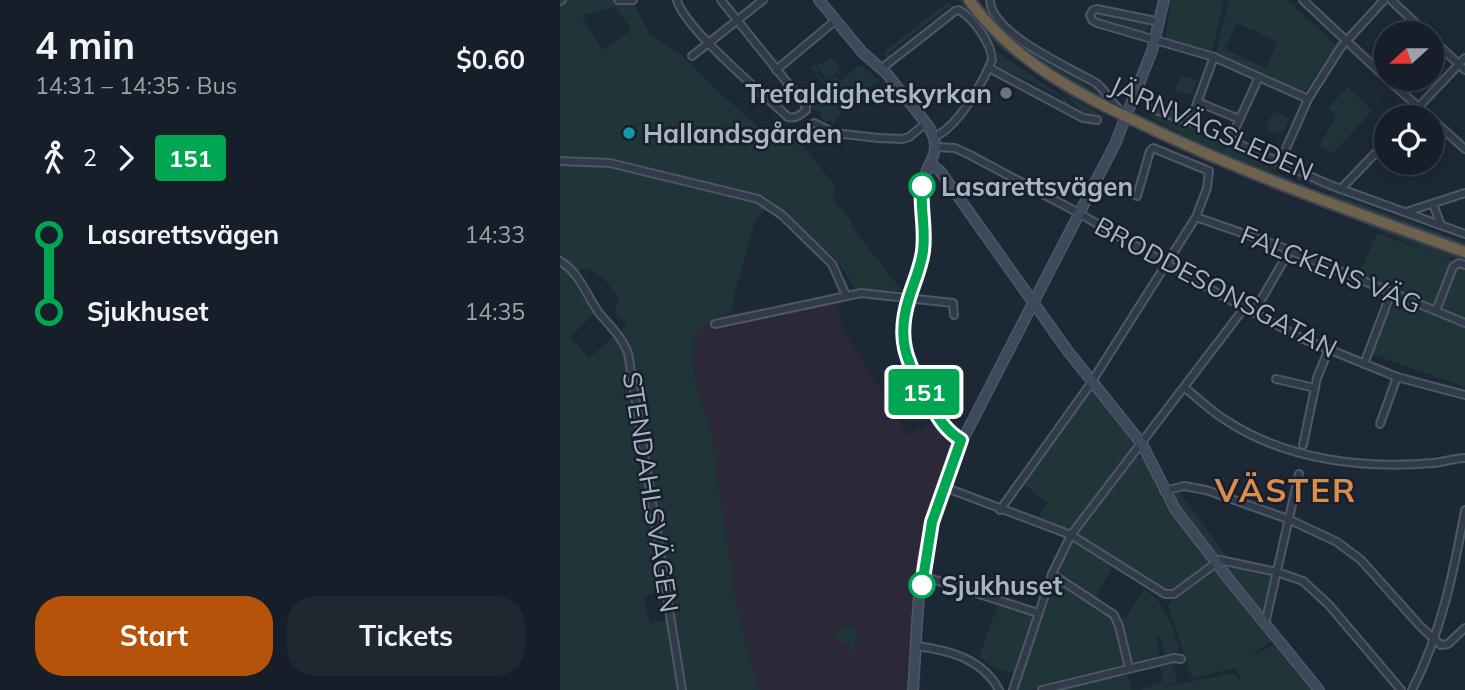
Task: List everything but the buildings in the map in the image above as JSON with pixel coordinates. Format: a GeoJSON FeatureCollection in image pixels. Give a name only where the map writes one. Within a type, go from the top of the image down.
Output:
{"type":"FeatureCollection","features":[{"type":"Feature","properties":{"kind":"highway","name":"JÄRNVÄGSLEDEN"},"geometry":{"type":"LineString","coordinates":[[969,0],[1001,38],[1031,63],[1075,91],[1124,116],[1207,155],[1465,251]]}},
{"type":"Feature","properties":{"kind":"street"},"geometry":{"type":"LineString","coordinates":[[618,0],[633,0]]}},
{"type":"Feature","properties":{"kind":"street"},"geometry":{"type":"LineString","coordinates":[[677,0],[680,9],[709,43],[788,117],[803,114],[806,106],[721,0]]}},
{"type":"Feature","properties":{"kind":"street"},"geometry":{"type":"LineString","coordinates":[[692,56],[763,0]]}},
{"type":"Feature","properties":{"kind":"street"},"geometry":{"type":"LineString","coordinates":[[820,0],[862,52],[881,69],[926,123],[940,171],[1033,304],[1142,444],[1164,491],[1215,563],[1319,690]]}},
{"type":"Feature","properties":{"kind":"street"},"geometry":{"type":"LineString","coordinates":[[990,0],[992,14],[1015,35],[1101,87],[1124,116]]}},
{"type":"Feature","properties":{"kind":"street"},"geometry":{"type":"LineString","coordinates":[[913,690],[923,576],[932,522],[961,440],[1115,144],[1155,39],[1164,0]]}},
{"type":"Feature","properties":{"kind":"street"},"geometry":{"type":"LineString","coordinates":[[1303,0],[1374,67]]}},
{"type":"Feature","properties":{"kind":"street"},"geometry":{"type":"LineString","coordinates":[[1280,162],[1308,99],[1346,40],[1384,0]]}},
{"type":"Feature","properties":{"kind":"street"},"geometry":{"type":"LineString","coordinates":[[1394,1],[1414,21]]}},
{"type":"Feature","properties":{"kind":"street"},"geometry":{"type":"LineString","coordinates":[[1160,22],[1097,9],[1090,13],[1090,18],[1097,23],[1214,57],[1308,99]]}},
{"type":"Feature","properties":{"kind":"street"},"geometry":{"type":"LineString","coordinates":[[881,69],[959,10],[966,15],[990,47],[992,54],[989,68],[962,110],[943,132],[922,186],[923,254],[909,299],[902,336],[907,360],[943,427],[961,440]]}},
{"type":"Feature","properties":{"kind":"street"},"geometry":{"type":"LineString","coordinates":[[776,70],[836,20]]}},
{"type":"Feature","properties":{"kind":"street"},"geometry":{"type":"LineString","coordinates":[[1444,51],[1465,71]]}},
{"type":"Feature","properties":{"kind":"street"},"geometry":{"type":"LineString","coordinates":[[1153,109],[1190,122],[1214,57]]}},
{"type":"Feature","properties":{"kind":"street"},"geometry":{"type":"LineString","coordinates":[[1421,105],[1465,58]]}},
{"type":"Feature","properties":{"kind":"street"},"geometry":{"type":"LineString","coordinates":[[989,68],[1083,118],[1097,120]]}},
{"type":"Feature","properties":{"kind":"street"},"geometry":{"type":"LineString","coordinates":[[1259,77],[1230,140],[1341,189],[1465,234]]}},
{"type":"Feature","properties":{"kind":"street"},"geometry":{"type":"LineString","coordinates":[[1401,91],[1417,105]]}},
{"type":"Feature","properties":{"kind":"street"},"geometry":{"type":"LineString","coordinates":[[1199,102],[1238,120]]}},
{"type":"Feature","properties":{"kind":"street"},"geometry":{"type":"LineString","coordinates":[[814,123],[834,133],[902,139],[926,123]]}},
{"type":"Feature","properties":{"kind":"street"},"geometry":{"type":"LineString","coordinates":[[1444,130],[1465,149]]}},
{"type":"Feature","properties":{"kind":"street","name":"BRODDESONSGATAN"},"geometry":{"type":"LineString","coordinates":[[934,150],[955,148],[971,155],[1328,351],[1397,377],[1465,396]]}},
{"type":"Feature","properties":{"kind":"street"},"geometry":{"type":"LineString","coordinates":[[1000,510],[1091,381],[1167,264],[1196,217],[1205,194],[1209,172],[1153,148],[1137,197]]}},
{"type":"Feature","properties":{"kind":"street"},"geometry":{"type":"LineString","coordinates":[[1341,189],[1374,155]]}},
{"type":"Feature","properties":{"kind":"street"},"geometry":{"type":"LineString","coordinates":[[560,161],[610,163],[758,199],[782,215],[832,264],[846,295]]}},
{"type":"Feature","properties":{"kind":"street"},"geometry":{"type":"LineString","coordinates":[[1404,213],[1465,193]]}},
{"type":"Feature","properties":{"kind":"street"},"geometry":{"type":"LineString","coordinates":[[1433,204],[1441,225]]}},
{"type":"Feature","properties":{"kind":"street","name":"FALCKENS VÄG"},"geometry":{"type":"LineString","coordinates":[[1196,217],[1290,250],[1465,323]]}},
{"type":"Feature","properties":{"kind":"street"},"geometry":{"type":"LineString","coordinates":[[1254,312],[1290,250]]}},
{"type":"Feature","properties":{"kind":"street","name":"STENDAHLSVÄGEN"},"geometry":{"type":"LineString","coordinates":[[560,261],[568,265],[593,304],[625,343],[632,367],[682,690]]}},
{"type":"Feature","properties":{"kind":"street"},"geometry":{"type":"LineString","coordinates":[[1436,311],[1453,267],[1465,265]]}},
{"type":"Feature","properties":{"kind":"street"},"geometry":{"type":"LineString","coordinates":[[715,324],[846,295],[869,293],[953,303],[954,315]]}},
{"type":"Feature","properties":{"kind":"street"},"geometry":{"type":"LineString","coordinates":[[1364,364],[1391,293]]}},
{"type":"Feature","properties":{"kind":"street"},"geometry":{"type":"LineString","coordinates":[[1013,690],[1052,575],[1071,535],[1245,307]]}},
{"type":"Feature","properties":{"kind":"street"},"geometry":{"type":"LineString","coordinates":[[1303,445],[1315,388],[1328,351]]}},
{"type":"Feature","properties":{"kind":"street"},"geometry":{"type":"LineString","coordinates":[[1380,424],[1397,377]]}},
{"type":"Feature","properties":{"kind":"street"},"geometry":{"type":"LineString","coordinates":[[1276,379],[1315,388]]}},
{"type":"Feature","properties":{"kind":"street"},"geometry":{"type":"LineString","coordinates":[[1185,388],[1227,422],[1268,443],[1303,455],[1387,464],[1434,463],[1465,458]]}},
{"type":"Feature","properties":{"kind":"street"},"geometry":{"type":"LineString","coordinates":[[1265,624],[1299,474]]}},
{"type":"Feature","properties":{"kind":"street"},"geometry":{"type":"LineString","coordinates":[[1164,491],[1184,486],[1196,487],[1288,519],[1330,538],[1354,553],[1438,644],[1444,646],[1465,628]]}},
{"type":"Feature","properties":{"kind":"street"},"geometry":{"type":"LineString","coordinates":[[944,487],[1071,535],[1165,594],[1174,594],[1220,560],[1277,572],[1303,581],[1319,595],[1401,690]]}},
{"type":"Feature","properties":{"kind":"street"},"geometry":{"type":"LineString","coordinates":[[1412,690],[1426,663],[1458,553],[1465,510]]}},
{"type":"Feature","properties":{"kind":"street"},"geometry":{"type":"LineString","coordinates":[[1052,575],[1114,615],[1129,668]]}},
{"type":"Feature","properties":{"kind":"street"},"geometry":{"type":"LineString","coordinates":[[923,576],[1038,614]]}},
{"type":"Feature","properties":{"kind":"street"},"geometry":{"type":"LineString","coordinates":[[916,646],[969,659],[987,672],[999,690]]}},
{"type":"Feature","properties":{"kind":"street"},"geometry":{"type":"LineString","coordinates":[[1042,690],[1129,668],[1174,658],[1181,659]]}},
{"type":"Feature","properties":{"kind":"shaded area"},"geometry":{"type":"Polygon","coordinates":[[[834,295],[845,332],[907,435],[943,417],[946,422],[972,435],[946,496],[927,570],[919,654],[921,690],[759,690],[738,616],[709,420],[700,399],[692,352],[695,334],[715,319],[732,313],[834,295]]]}},
{"type":"Feature","properties":{"kind":"green space"},"geometry":{"type":"Polygon","coordinates":[[[560,0],[628,0],[651,35],[682,55],[715,89],[759,127],[778,132],[804,147],[835,186],[833,200],[851,220],[852,227],[902,291],[856,289],[834,257],[773,205],[756,218],[735,292],[732,313],[715,319],[695,334],[693,356],[698,389],[709,420],[738,616],[759,690],[560,690],[560,0]],[[615,6],[582,16],[602,50],[631,30],[615,6]],[[587,268],[568,274],[594,314],[570,337],[589,358],[627,325],[614,311],[620,299],[605,280],[587,268]],[[665,591],[643,596],[650,623],[670,620],[665,591]]]}},
{"type":"Feature","properties":{"kind":"green space"},"geometry":{"type":"Polygon","coordinates":[[[958,0],[964,0],[993,35],[1027,66],[1065,93],[1105,116],[1104,119],[1086,113],[1085,110],[1081,111],[1065,94],[997,46],[958,0]]]}},
{"type":"Feature","properties":{"kind":"green space"},"geometry":{"type":"Polygon","coordinates":[[[975,0],[1025,45],[1081,78],[1086,86],[1095,84],[1104,95],[1062,76],[1021,50],[996,27],[975,0]]]}},
{"type":"Feature","properties":{"kind":"green space"},"geometry":{"type":"Polygon","coordinates":[[[1171,0],[1224,0],[1212,52],[1165,39],[1171,0]]]}},
{"type":"Feature","properties":{"kind":"green space"},"geometry":{"type":"Polygon","coordinates":[[[1229,0],[1287,0],[1338,47],[1304,92],[1216,53],[1229,0]],[[1237,23],[1225,49],[1265,68],[1278,42],[1237,23]]]}},
{"type":"Feature","properties":{"kind":"green space"},"geometry":{"type":"Polygon","coordinates":[[[948,2],[952,4],[889,53],[891,58],[888,60],[884,55],[886,50],[948,2]]]}},
{"type":"Feature","properties":{"kind":"green space"},"geometry":{"type":"Polygon","coordinates":[[[1097,11],[1149,23],[1146,35],[1096,21],[1093,17],[1097,11]]]}},
{"type":"Feature","properties":{"kind":"green space"},"geometry":{"type":"Polygon","coordinates":[[[997,52],[1064,97],[1073,108],[1062,103],[1063,98],[1011,72],[1008,77],[997,69],[997,52]]]}},
{"type":"Feature","properties":{"kind":"green space"},"geometry":{"type":"Polygon","coordinates":[[[831,57],[840,70],[826,80],[818,66],[831,57]]]}},
{"type":"Feature","properties":{"kind":"green space"},"geometry":{"type":"Polygon","coordinates":[[[815,65],[819,71],[816,72],[831,88],[827,82],[841,71],[845,75],[841,72],[836,76],[839,81],[860,65],[879,80],[843,110],[833,124],[829,120],[825,123],[820,117],[821,113],[814,110],[808,102],[826,87],[811,68],[815,65]]]}},
{"type":"Feature","properties":{"kind":"green space"},"geometry":{"type":"Polygon","coordinates":[[[1182,76],[1198,80],[1190,95],[1174,90],[1182,76]]]}},
{"type":"Feature","properties":{"kind":"green space"},"geometry":{"type":"Polygon","coordinates":[[[1348,87],[1372,111],[1333,153],[1319,146],[1336,116],[1328,108],[1348,87]]]}},
{"type":"Feature","properties":{"kind":"green space"},"geometry":{"type":"Polygon","coordinates":[[[1275,111],[1289,118],[1283,133],[1278,131],[1276,134],[1267,130],[1275,111]]]}},
{"type":"Feature","properties":{"kind":"green space"},"geometry":{"type":"Polygon","coordinates":[[[1158,113],[1185,125],[1200,128],[1268,160],[1267,165],[1273,172],[1292,179],[1294,184],[1214,151],[1149,117],[1150,114],[1158,113]]]}},
{"type":"Feature","properties":{"kind":"green space"},"geometry":{"type":"Polygon","coordinates":[[[1271,162],[1317,185],[1318,183],[1334,190],[1328,192],[1286,174],[1285,171],[1271,168],[1271,162]]]}},
{"type":"Feature","properties":{"kind":"green space"},"geometry":{"type":"Polygon","coordinates":[[[1299,183],[1328,195],[1339,190],[1347,193],[1345,198],[1465,242],[1465,247],[1298,186],[1299,183]]]}},
{"type":"Feature","properties":{"kind":"green space"},"geometry":{"type":"Polygon","coordinates":[[[1315,203],[1465,257],[1443,257],[1459,263],[1457,268],[1465,269],[1465,318],[1360,274],[1377,233],[1435,254],[1315,203]]]}},
{"type":"Feature","properties":{"kind":"green space"},"geometry":{"type":"Polygon","coordinates":[[[1393,298],[1465,327],[1465,387],[1372,354],[1370,351],[1377,339],[1386,309],[1392,310],[1396,300],[1393,298]]]}},
{"type":"Feature","properties":{"kind":"green space"},"geometry":{"type":"Polygon","coordinates":[[[1089,391],[1092,391],[1135,447],[1072,527],[1067,528],[1036,519],[1048,503],[1023,484],[1089,391]]]}},
{"type":"Feature","properties":{"kind":"green space"},"geometry":{"type":"Polygon","coordinates":[[[1136,457],[1144,458],[1161,498],[1207,562],[1207,565],[1173,590],[1166,591],[1078,533],[1136,457]]]}},
{"type":"Feature","properties":{"kind":"green space"},"geometry":{"type":"Polygon","coordinates":[[[1175,493],[1180,493],[1228,558],[1217,554],[1174,499],[1175,493]]]}},
{"type":"Feature","properties":{"kind":"green space"},"geometry":{"type":"Polygon","coordinates":[[[1073,543],[1112,567],[1095,599],[1059,571],[1073,543]]]}},
{"type":"Feature","properties":{"kind":"green space"},"geometry":{"type":"Polygon","coordinates":[[[1230,565],[1273,576],[1265,615],[1228,570],[1230,565]]]}},
{"type":"Feature","properties":{"kind":"green space"},"geometry":{"type":"Polygon","coordinates":[[[1210,571],[1216,572],[1271,641],[1254,654],[1255,656],[1273,644],[1311,690],[1139,690],[1163,682],[1160,667],[1147,671],[1147,668],[1171,662],[1178,682],[1163,687],[1234,673],[1243,684],[1236,668],[1192,678],[1168,606],[1174,598],[1210,571]]]}},
{"type":"Feature","properties":{"kind":"green space"},"geometry":{"type":"Polygon","coordinates":[[[1056,581],[1114,619],[1125,662],[1122,667],[1030,690],[1017,690],[1056,581]]]}},
{"type":"Feature","properties":{"kind":"green space"},"geometry":{"type":"Polygon","coordinates":[[[1144,589],[1162,607],[1179,647],[1177,653],[1165,656],[1161,637],[1156,637],[1160,657],[1136,663],[1132,660],[1121,620],[1127,616],[1144,589]]]}},
{"type":"Feature","properties":{"kind":"green space"},"geometry":{"type":"Polygon","coordinates":[[[998,604],[1031,616],[1033,620],[1015,674],[992,667],[979,657],[998,604]]]}},
{"type":"Feature","properties":{"kind":"green space"},"geometry":{"type":"Polygon","coordinates":[[[848,625],[855,626],[856,632],[854,650],[851,652],[847,651],[850,649],[845,642],[840,643],[837,640],[838,631],[848,625]]]}},
{"type":"Feature","properties":{"kind":"green space"},"geometry":{"type":"Polygon","coordinates":[[[1124,673],[1128,676],[1132,690],[1057,690],[1124,673]]]}},
{"type":"Feature","properties":{"kind":"bus line","name":"151"},"geometry":{"type":"LineString","coordinates":[[922,186],[923,254],[903,324],[903,343],[910,367],[942,425],[950,434],[961,440],[932,522],[922,585]]}},
{"type":"Feature","properties":{"kind":"place","name":"Trefaldighetskyrkan"},"geometry":{"type":"Point","coordinates":[1006,93]}},
{"type":"Feature","properties":{"kind":"place","name":"Hallandsgården"},"geometry":{"type":"Point","coordinates":[629,133]}},
{"type":"Feature","properties":{"kind":"place","name":"Lasarettsvägen"},"geometry":{"type":"Point","coordinates":[922,186]}},
{"type":"Feature","properties":{"kind":"place","name":"Sjukhuset"},"geometry":{"type":"Point","coordinates":[922,585]}},
{"type":"Feature","properties":{"kind":"district","name":"VÄSTER"},"geometry":{"type":"Point","coordinates":[1286,489]}}]}
